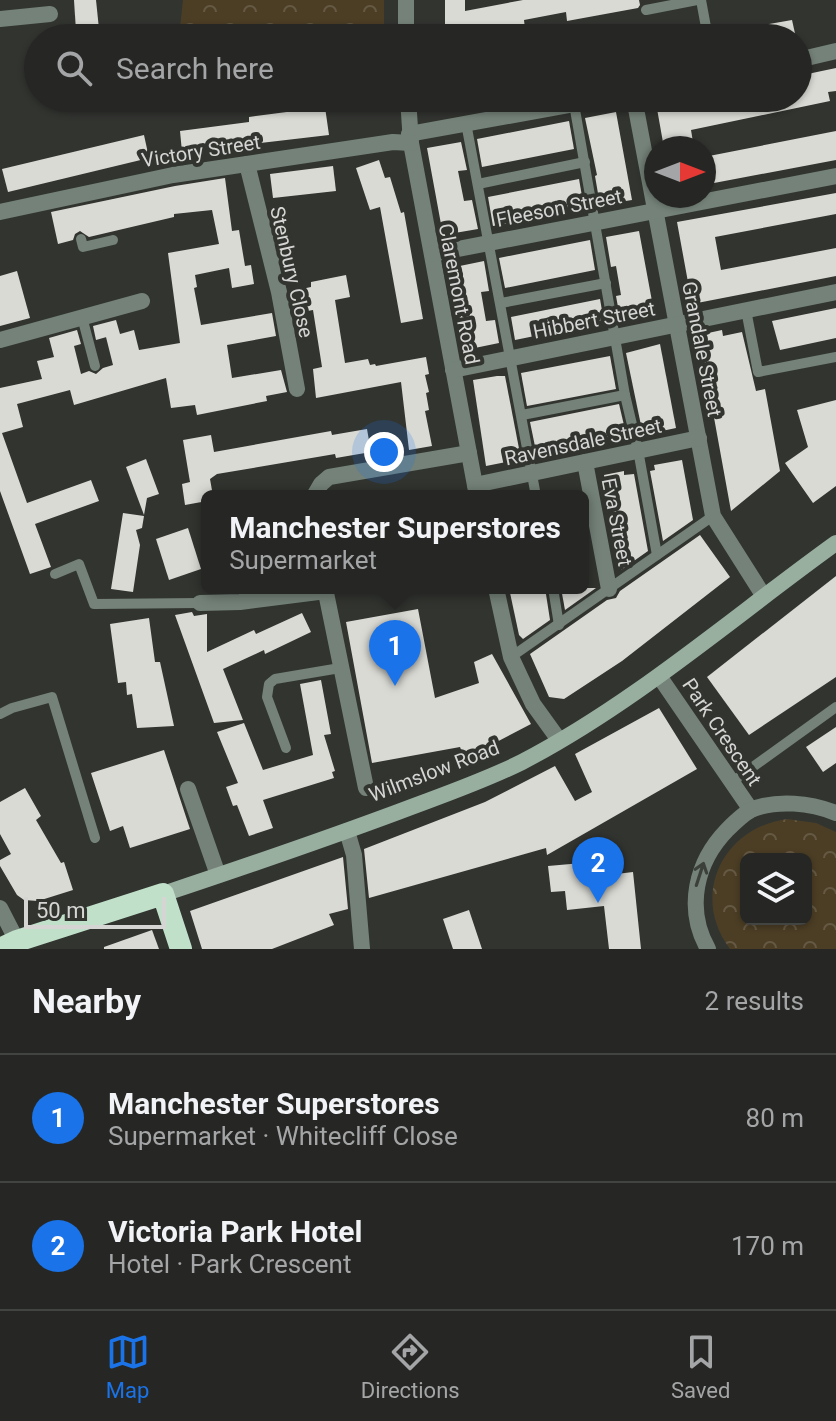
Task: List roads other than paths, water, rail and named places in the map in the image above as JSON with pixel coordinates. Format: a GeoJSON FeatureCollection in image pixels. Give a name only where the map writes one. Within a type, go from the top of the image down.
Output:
{"type":"FeatureCollection","features":[{"type":"Feature","properties":{"kind":"highway","name":"Wilmslow Road"},"geometry":{"type":"LineString","coordinates":[[9,945],[163,894]]}},
{"type":"Feature","properties":{"kind":"highway"},"geometry":{"type":"LineString","coordinates":[[163,894],[181,949]]}},
{"type":"Feature","properties":{"kind":"main road","name":"Wilmslow Road"},"geometry":{"type":"LineString","coordinates":[[163,894],[347,831],[496,775],[559,740],[659,676],[836,543]]}},
{"type":"Feature","properties":{"kind":"street"},"geometry":{"type":"LineString","coordinates":[[406,0],[406,24]]}},
{"type":"Feature","properties":{"kind":"street"},"geometry":{"type":"LineString","coordinates":[[0,19],[50,14]]}},
{"type":"Feature","properties":{"kind":"street"},"geometry":{"type":"LineString","coordinates":[[812,57],[836,51]]}},
{"type":"Feature","properties":{"kind":"street","name":"Claremont Road"},"geometry":{"type":"LineString","coordinates":[[409,112],[410,138],[476,490]]}},
{"type":"Feature","properties":{"kind":"street","name":"Victory Street"},"geometry":{"type":"LineString","coordinates":[[0,212],[72,202],[173,175],[393,142],[466,123],[529,112]]}},
{"type":"Feature","properties":{"kind":"street","name":"Grandale Street"},"geometry":{"type":"LineString","coordinates":[[637,112],[713,516],[763,595]]}},
{"type":"Feature","properties":{"kind":"street","name":"Stenbury Close"},"geometry":{"type":"LineString","coordinates":[[247,164],[278,289],[297,389]]}},
{"type":"Feature","properties":{"kind":"street","name":"Fleeson Street"},"geometry":{"type":"LineString","coordinates":[[432,254],[836,176]]}},
{"type":"Feature","properties":{"kind":"street","name":"Hibbert Street"},"geometry":{"type":"LineString","coordinates":[[453,370],[836,292]]}},
{"type":"Feature","properties":{"kind":"street"},"geometry":{"type":"LineString","coordinates":[[0,340],[142,301]]}},
{"type":"Feature","properties":{"kind":"street","name":"Ravensdale Street"},"geometry":{"type":"LineString","coordinates":[[479,490],[532,472],[699,438]]}},
{"type":"Feature","properties":{"kind":"street"},"geometry":{"type":"LineString","coordinates":[[318,490],[329,477],[469,453]]}},
{"type":"Feature","properties":{"kind":"street","name":"Eva Street"},"geometry":{"type":"LineString","coordinates":[[585,462],[609,589]]}},
{"type":"Feature","properties":{"kind":"street"},"geometry":{"type":"LineString","coordinates":[[200,603],[240,602],[297,594]]}},
{"type":"Feature","properties":{"kind":"street"},"geometry":{"type":"LineString","coordinates":[[327,594],[366,788]]}},
{"type":"Feature","properties":{"kind":"street"},"geometry":{"type":"LineString","coordinates":[[497,594],[511,657],[533,704],[559,740]]}},
{"type":"Feature","properties":{"kind":"street","name":"Park Crescent"},"geometry":{"type":"LineString","coordinates":[[659,676],[751,810]]}},
{"type":"Feature","properties":{"kind":"street"},"geometry":{"type":"LineString","coordinates":[[188,789],[218,875]]}},
{"type":"Feature","properties":{"kind":"street","name":"Park Crescent"},"geometry":{"type":"LineString","coordinates":[[708,949],[698,922],[695,902],[697,881],[716,842],[751,810],[790,804],[818,805],[836,813]]}},
{"type":"Feature","properties":{"kind":"street"},"geometry":{"type":"LineString","coordinates":[[347,831],[353,851],[362,949]]}},
{"type":"Feature","properties":{"kind":"street"},"geometry":{"type":"LineString","coordinates":[[0,908],[9,945]]}},
{"type":"Feature","properties":{"kind":"lane"},"geometry":{"type":"LineString","coordinates":[[646,10],[699,0],[705,24]]}},
{"type":"Feature","properties":{"kind":"lane"},"geometry":{"type":"LineString","coordinates":[[576,112],[625,395],[657,555]]}},
{"type":"Feature","properties":{"kind":"lane"},"geometry":{"type":"LineString","coordinates":[[466,123],[535,490]]}},
{"type":"Feature","properties":{"kind":"lane"},"geometry":{"type":"LineString","coordinates":[[478,184],[585,162]]}},
{"type":"Feature","properties":{"kind":"lane"},"geometry":{"type":"LineString","coordinates":[[81,239],[83,247],[113,240]]}},
{"type":"Feature","properties":{"kind":"lane"},"geometry":{"type":"LineString","coordinates":[[501,303],[606,283]]}},
{"type":"Feature","properties":{"kind":"lane"},"geometry":{"type":"LineString","coordinates":[[746,310],[758,372],[836,357]]}},
{"type":"Feature","properties":{"kind":"lane"},"geometry":{"type":"LineString","coordinates":[[82,317],[95,366]]}},
{"type":"Feature","properties":{"kind":"lane"},"geometry":{"type":"LineString","coordinates":[[522,415],[625,395]]}},
{"type":"Feature","properties":{"kind":"lane"},"geometry":{"type":"LineString","coordinates":[[511,657],[713,516]]}},
{"type":"Feature","properties":{"kind":"lane"},"geometry":{"type":"LineString","coordinates":[[55,574],[79,564],[94,604],[200,603]]}},
{"type":"Feature","properties":{"kind":"lane"},"geometry":{"type":"LineString","coordinates":[[554,594],[559,625]]}},
{"type":"Feature","properties":{"kind":"lane"},"geometry":{"type":"LineString","coordinates":[[286,748],[267,697],[269,684],[275,679],[340,668]]}},
{"type":"Feature","properties":{"kind":"lane"},"geometry":{"type":"LineString","coordinates":[[0,714],[52,697],[95,838]]}},
{"type":"Feature","properties":{"kind":"lane"},"geometry":{"type":"LineString","coordinates":[[732,782],[836,707]]}},
{"type":"Feature","properties":{"kind":"place","name":"Manchester Superstores"},"geometry":{"type":"Point","coordinates":[395,686]}},
{"type":"Feature","properties":{"kind":"place","name":"Victoria Park Hotel"},"geometry":{"type":"Point","coordinates":[598,903]}}]}
